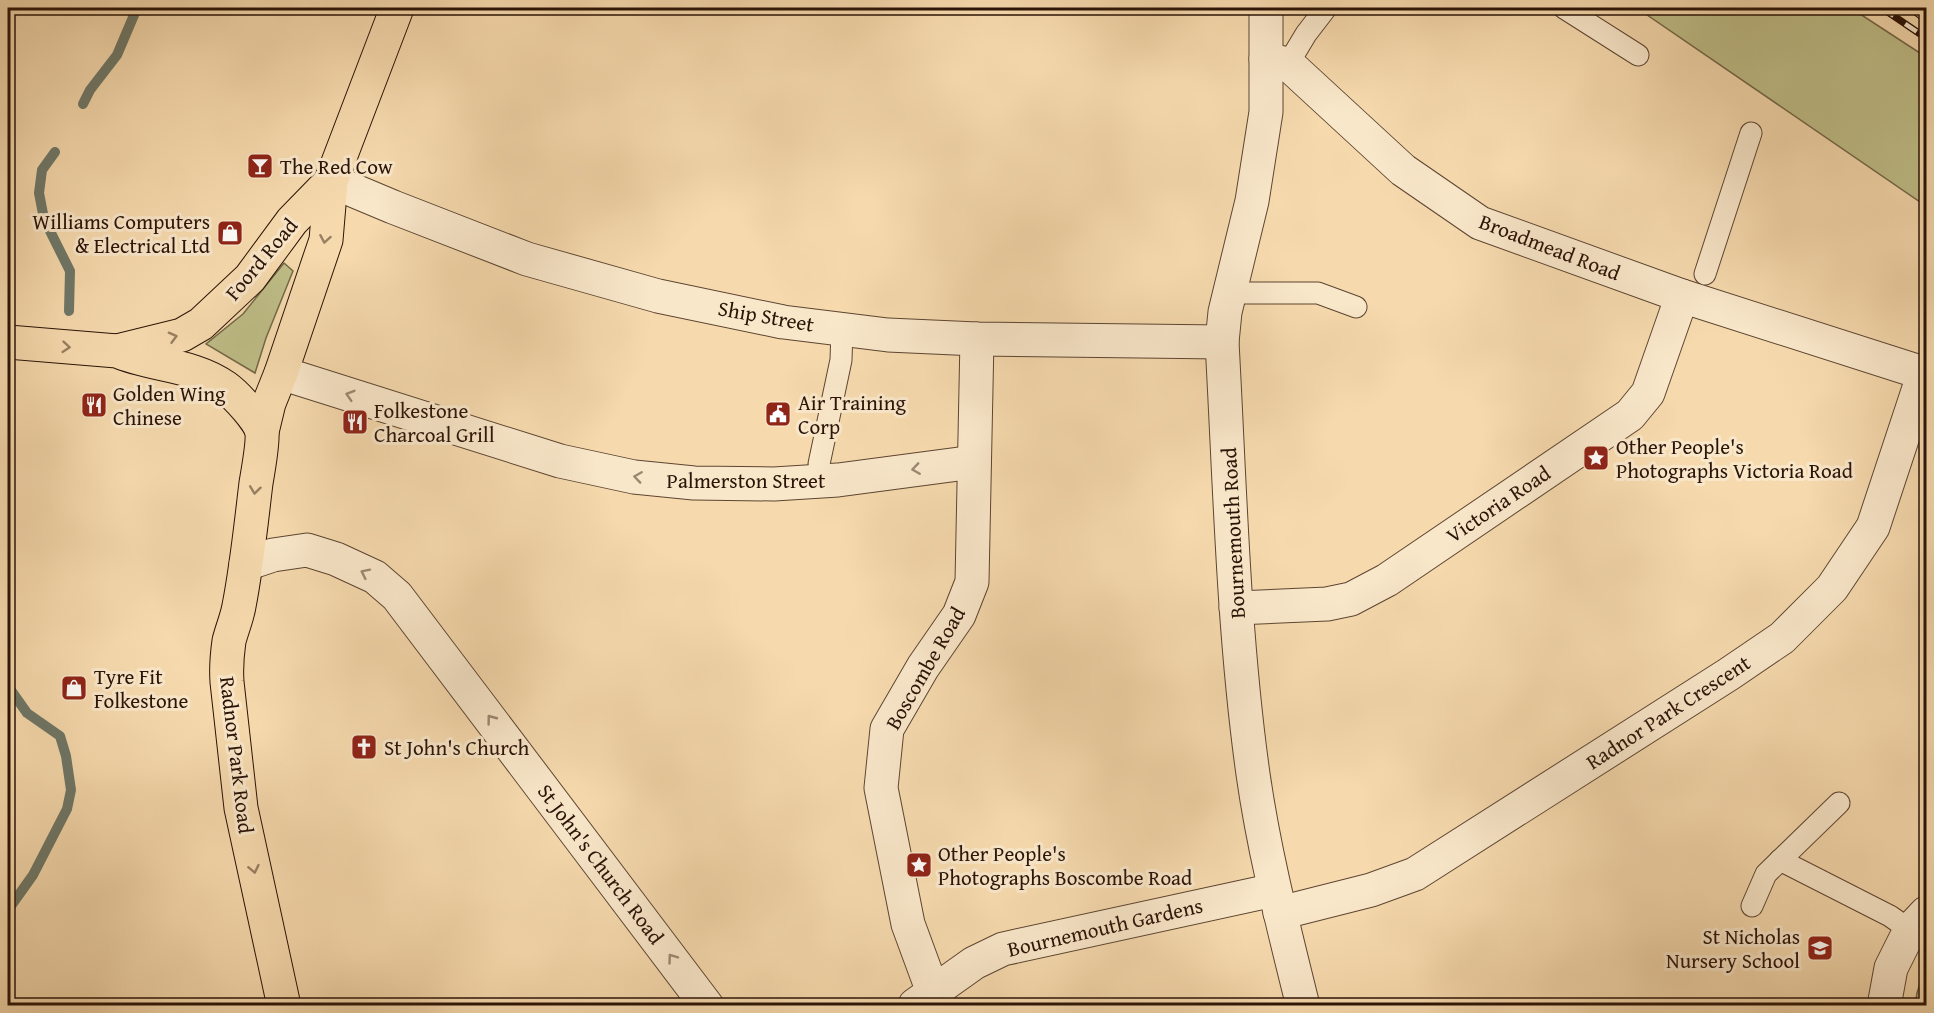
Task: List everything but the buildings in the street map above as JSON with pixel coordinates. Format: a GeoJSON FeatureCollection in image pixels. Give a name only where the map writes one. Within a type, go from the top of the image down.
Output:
{"type":"FeatureCollection","features":[{"type":"Feature","properties":{"kind":"main road","name":"Foord Road"},"geometry":{"type":"LineString","coordinates":[[262,432],[269,403],[326,240],[331,181],[397,8]]}},
{"type":"Feature","properties":{"kind":"main road","name":"Foord Road"},"geometry":{"type":"LineString","coordinates":[[117,351],[182,335],[201,324],[250,279],[292,221],[331,181]]}},
{"type":"Feature","properties":{"kind":"main road"},"geometry":{"type":"LineString","coordinates":[[8,342],[117,351],[131,357],[211,378],[225,387],[245,406],[262,432]]}},
{"type":"Feature","properties":{"kind":"main road","name":"Radnor Park Road"},"geometry":{"type":"LineString","coordinates":[[262,432],[246,564],[239,608],[230,640],[226,682],[241,808],[284,1005]]}},
{"type":"Feature","properties":{"kind":"street"},"geometry":{"type":"LineString","coordinates":[[1266,8],[1277,62]]}},
{"type":"Feature","properties":{"kind":"street","name":"Broadmead Road"},"geometry":{"type":"LineString","coordinates":[[1277,62],[1403,170],[1480,223],[1694,285],[1925,374]]}},
{"type":"Feature","properties":{"kind":"street","name":"Bournemouth Road"},"geometry":{"type":"LineString","coordinates":[[1277,62],[1266,112],[1252,201],[1226,312],[1222,342],[1236,608],[1253,775],[1277,901],[1303,1005]]}},
{"type":"Feature","properties":{"kind":"street","name":"Ship Street"},"geometry":{"type":"LineString","coordinates":[[331,181],[527,259],[658,296],[783,322],[888,335],[976,339],[1222,342]]}},
{"type":"Feature","properties":{"kind":"street","name":"Victoria Road"},"geometry":{"type":"LineString","coordinates":[[1236,608],[1327,604],[1351,599],[1387,580],[1630,415],[1648,393],[1694,285]]}},
{"type":"Feature","properties":{"kind":"street","name":"Boscombe Road"},"geometry":{"type":"LineString","coordinates":[[924,999],[881,788],[887,729],[923,667],[958,615],[972,582],[976,339]]}},
{"type":"Feature","properties":{"kind":"street","name":"Palmerston Street"},"geometry":{"type":"LineString","coordinates":[[281,373],[560,461],[634,477],[694,483],[774,484],[838,480],[974,462]]}},
{"type":"Feature","properties":{"kind":"street","name":"Radnor Park Crescent"},"geometry":{"type":"LineString","coordinates":[[1277,901],[1371,890],[1414,874],[1782,638],[1832,588],[1873,527],[1925,374]]}},
{"type":"Feature","properties":{"kind":"street","name":"St John's Church Road"},"geometry":{"type":"LineString","coordinates":[[246,564],[273,555],[307,550],[336,559],[375,577],[397,596],[707,1005]]}},
{"type":"Feature","properties":{"kind":"street","name":"Bournemouth Gardens"},"geometry":{"type":"LineString","coordinates":[[924,999],[974,963],[1003,949],[1277,901]]}},
{"type":"Feature","properties":{"kind":"street"},"geometry":{"type":"LineString","coordinates":[[1884,1005],[1891,968],[1918,922]]}},
{"type":"Feature","properties":{"kind":"lane"},"geometry":{"type":"LineString","coordinates":[[1277,62],[1326,8]]}},
{"type":"Feature","properties":{"kind":"lane"},"geometry":{"type":"LineString","coordinates":[[1564,8],[1638,55]]}},
{"type":"Feature","properties":{"kind":"lane"},"geometry":{"type":"LineString","coordinates":[[1694,285],[1750,133]]}},
{"type":"Feature","properties":{"kind":"lane"},"geometry":{"type":"LineString","coordinates":[[1230,294],[1318,293],[1356,308]]}},
{"type":"Feature","properties":{"kind":"lane"},"geometry":{"type":"LineString","coordinates":[[819,465],[842,360],[842,328]]}},
{"type":"Feature","properties":{"kind":"lane"},"geometry":{"type":"LineString","coordinates":[[1752,906],[1766,874],[1839,803]]}},
{"type":"Feature","properties":{"kind":"lane"},"geometry":{"type":"LineString","coordinates":[[1780,861],[1890,916],[1918,922]]}},
{"type":"Feature","properties":{"kind":"shaded area"},"geometry":{"type":"Polygon","coordinates":[[[1637,8],[1851,8],[1926,57],[1926,206],[1637,8]]]}},
{"type":"Feature","properties":{"kind":"shaded area"},"geometry":{"type":"Polygon","coordinates":[[[284,263],[293,271],[266,338],[255,373],[206,344],[243,314],[284,263]]]}},
{"type":"Feature","properties":{"kind":"shaded area"},"geometry":{"type":"Polygon","coordinates":[[[1926,965],[1926,1005],[1915,1005],[1917,993],[1926,965]]]}},
{"type":"Feature","properties":{"kind":"waterway"},"geometry":{"type":"LineString","coordinates":[[83,104],[90,90],[117,55],[137,8]]}},
{"type":"Feature","properties":{"kind":"waterway"},"geometry":{"type":"LineString","coordinates":[[55,152],[42,170],[39,193],[44,219],[70,271],[69,311]]}},
{"type":"Feature","properties":{"kind":"waterway"},"geometry":{"type":"LineString","coordinates":[[8,673],[10,689],[27,713],[60,736],[66,756],[71,790],[67,809],[33,875],[8,910]]}},
{"type":"Feature","properties":{"kind":"railway"},"geometry":{"type":"LineString","coordinates":[[1882,8],[1926,38]]}},
{"type":"Feature","properties":{"kind":"railway"},"geometry":{"type":"LineString","coordinates":[[1910,8],[1926,20]]}},
{"type":"Feature","properties":{"kind":"place","name":"The Red Cow"},"geometry":{"type":"Point","coordinates":[260,166]}},
{"type":"Feature","properties":{"kind":"place","name":"Williams Computers & Electrical Ltd"},"geometry":{"type":"Point","coordinates":[230,233]}},
{"type":"Feature","properties":{"kind":"place","name":"Golden Wing Chinese"},"geometry":{"type":"Point","coordinates":[94,405]}},
{"type":"Feature","properties":{"kind":"place","name":"Air Training Corp"},"geometry":{"type":"Point","coordinates":[778,414]}},
{"type":"Feature","properties":{"kind":"place","name":"Folkestone Charcoal Grill"},"geometry":{"type":"Point","coordinates":[355,422]}},
{"type":"Feature","properties":{"kind":"place","name":"Other People's Photographs Victoria Road"},"geometry":{"type":"Point","coordinates":[1596,458]}},
{"type":"Feature","properties":{"kind":"place","name":"Tyre Fit Folkestone"},"geometry":{"type":"Point","coordinates":[74,688]}},
{"type":"Feature","properties":{"kind":"place","name":"St John's Church"},"geometry":{"type":"Point","coordinates":[364,747]}},
{"type":"Feature","properties":{"kind":"place","name":"Other People's Photographs Boscombe Road"},"geometry":{"type":"Point","coordinates":[919,865]}},
{"type":"Feature","properties":{"kind":"place","name":"St Nicholas Nursery School"},"geometry":{"type":"Point","coordinates":[1820,948]}}]}
